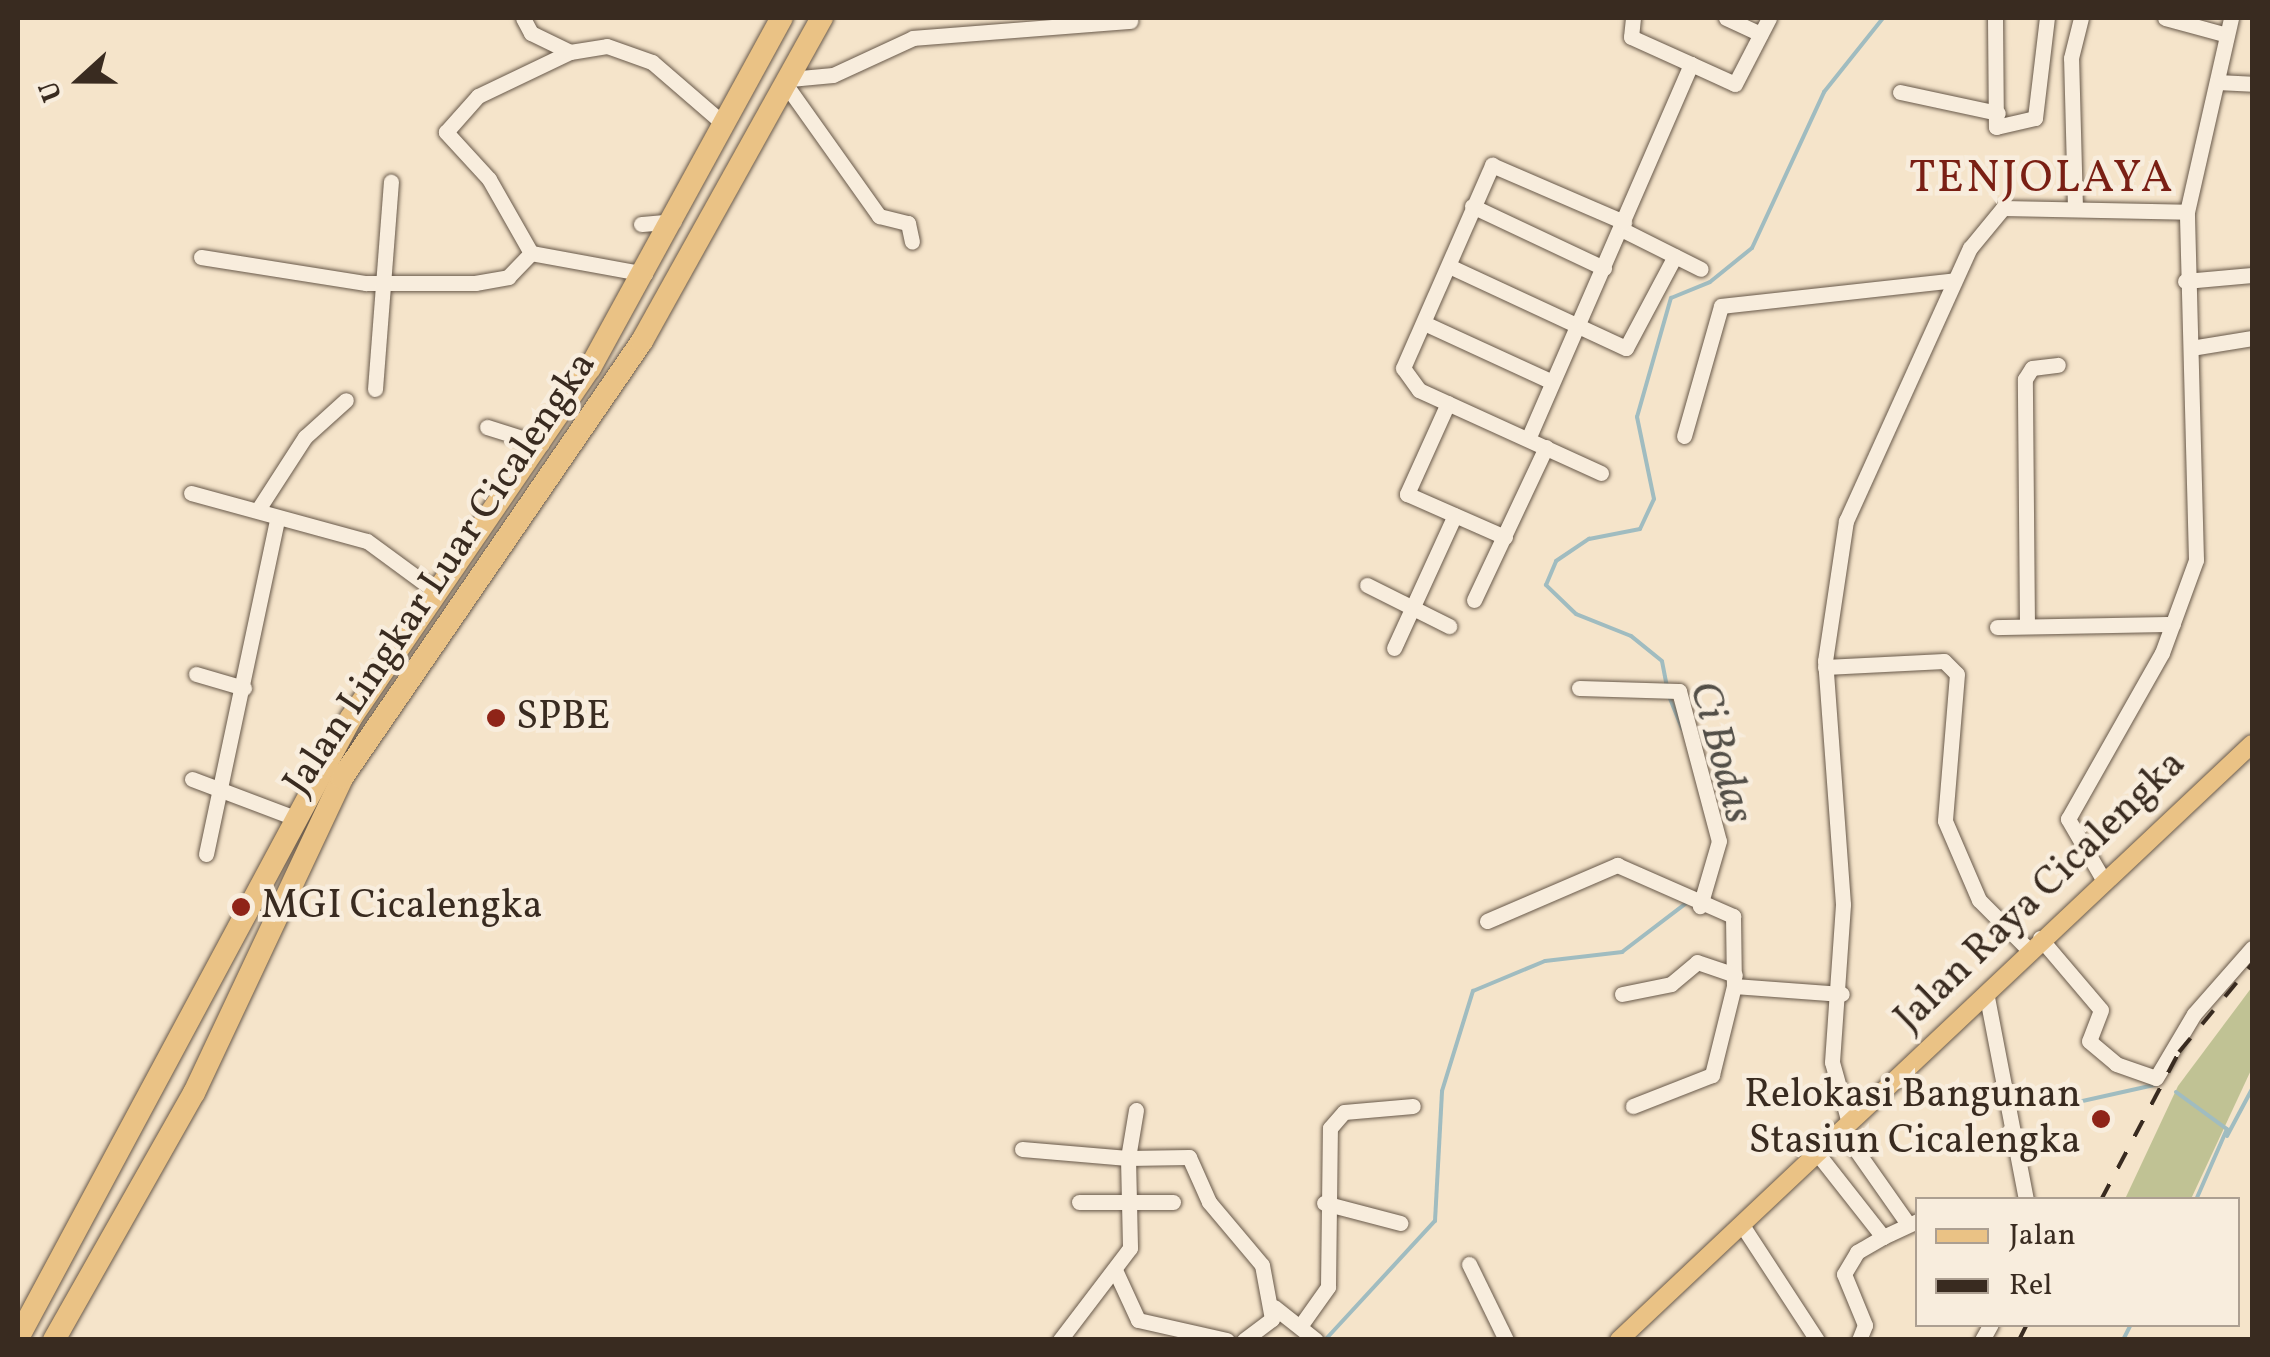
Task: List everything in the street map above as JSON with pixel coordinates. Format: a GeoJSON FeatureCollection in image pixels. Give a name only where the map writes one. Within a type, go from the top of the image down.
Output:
{"type":"FeatureCollection","features":[{"type":"Feature","properties":{"kind":"highway","name":"Jalan Lingkar Luar Cicalengka"},"geometry":{"type":"LineString","coordinates":[[54,1340],[194,1094],[342,778],[642,341],[822,18]]}},
{"type":"Feature","properties":{"kind":"highway","name":"Jalan Lingkar Luar Cicalengka"},"geometry":{"type":"LineString","coordinates":[[18,1338],[298,818],[435,591],[541,444],[645,274],[774,24]]}},
{"type":"Feature","properties":{"kind":"main road","name":"Jalan Raya Cicalengka"},"geometry":{"type":"LineString","coordinates":[[1619,1340],[2035,944],[2252,744]]}},
{"type":"Feature","properties":{"kind":"street"},"geometry":{"type":"LineString","coordinates":[[522,18],[531,32],[570,52]]}},
{"type":"Feature","properties":{"kind":"street"},"geometry":{"type":"LineString","coordinates":[[1633,18],[1631,36],[1736,84],[1769,18]]}},
{"type":"Feature","properties":{"kind":"street"},"geometry":{"type":"LineString","coordinates":[[1726,18],[1761,34]]}},
{"type":"Feature","properties":{"kind":"street"},"geometry":{"type":"LineString","coordinates":[[1995,18],[1996,127],[2035,118],[2047,18]]}},
{"type":"Feature","properties":{"kind":"street"},"geometry":{"type":"LineString","coordinates":[[2075,208],[2072,58],[2081,18]]}},
{"type":"Feature","properties":{"kind":"street"},"geometry":{"type":"LineString","coordinates":[[2165,18],[2228,35]]}},
{"type":"Feature","properties":{"kind":"street"},"geometry":{"type":"LineString","coordinates":[[2104,881],[2068,819],[2173,624],[2198,529],[2185,281],[2187,212],[2231,18]]}},
{"type":"Feature","properties":{"kind":"street"},"geometry":{"type":"LineString","coordinates":[[912,242],[908,223],[879,216],[788,82],[833,75],[912,38],[1054,21],[1130,20]]}},
{"type":"Feature","properties":{"kind":"street"},"geometry":{"type":"LineString","coordinates":[[531,253],[502,198],[446,129],[478,96],[570,52],[607,46],[652,62],[725,124]]}},
{"type":"Feature","properties":{"kind":"street"},"geometry":{"type":"LineString","coordinates":[[1528,438],[1691,64]]}},
{"type":"Feature","properties":{"kind":"street"},"geometry":{"type":"LineString","coordinates":[[2217,82],[2252,84]]}},
{"type":"Feature","properties":{"kind":"street"},"geometry":{"type":"LineString","coordinates":[[1900,92],[1998,113]]}},
{"type":"Feature","properties":{"kind":"street"},"geometry":{"type":"LineString","coordinates":[[1601,473],[1448,403],[1404,377],[1488,168],[1499,164],[1701,269]]}},
{"type":"Feature","properties":{"kind":"street"},"geometry":{"type":"LineString","coordinates":[[375,389],[390,182]]}},
{"type":"Feature","properties":{"kind":"street"},"geometry":{"type":"LineString","coordinates":[[1472,206],[1604,268]]}},
{"type":"Feature","properties":{"kind":"street"},"geometry":{"type":"LineString","coordinates":[[1859,1340],[1865,1325],[1844,1274],[1858,1252],[1913,1223],[1845,1126],[1832,1062],[1842,994],[1826,668],[1846,521],[1955,280],[2003,208],[2187,212]]}},
{"type":"Feature","properties":{"kind":"street"},"geometry":{"type":"LineString","coordinates":[[641,224],[674,221]]}},
{"type":"Feature","properties":{"kind":"street"},"geometry":{"type":"LineString","coordinates":[[531,253],[645,274]]}},
{"type":"Feature","properties":{"kind":"street"},"geometry":{"type":"LineString","coordinates":[[200,256],[384,284],[508,277],[531,253]]}},
{"type":"Feature","properties":{"kind":"street"},"geometry":{"type":"LineString","coordinates":[[1449,266],[1576,328],[1631,346],[1675,256]]}},
{"type":"Feature","properties":{"kind":"street"},"geometry":{"type":"LineString","coordinates":[[2185,281],[2252,275]]}},
{"type":"Feature","properties":{"kind":"street"},"geometry":{"type":"LineString","coordinates":[[1684,436],[1721,306],[1955,280]]}},
{"type":"Feature","properties":{"kind":"street"},"geometry":{"type":"LineString","coordinates":[[1424,323],[1552,382]]}},
{"type":"Feature","properties":{"kind":"street"},"geometry":{"type":"LineString","coordinates":[[2191,348],[2252,338]]}},
{"type":"Feature","properties":{"kind":"street"},"geometry":{"type":"LineString","coordinates":[[2026,626],[2025,380],[2032,368],[2058,365]]}},
{"type":"Feature","properties":{"kind":"street"},"geometry":{"type":"LineString","coordinates":[[259,508],[305,438],[346,400]]}},
{"type":"Feature","properties":{"kind":"street"},"geometry":{"type":"LineString","coordinates":[[1448,403],[1407,494],[1505,537]]}},
{"type":"Feature","properties":{"kind":"street"},"geometry":{"type":"LineString","coordinates":[[488,428],[541,444]]}},
{"type":"Feature","properties":{"kind":"street"},"geometry":{"type":"LineString","coordinates":[[1474,600],[1546,447]]}},
{"type":"Feature","properties":{"kind":"street"},"geometry":{"type":"LineString","coordinates":[[191,493],[259,508],[277,518],[368,541],[435,591]]}},
{"type":"Feature","properties":{"kind":"street"},"geometry":{"type":"LineString","coordinates":[[1394,648],[1455,516]]}},
{"type":"Feature","properties":{"kind":"street"},"geometry":{"type":"LineString","coordinates":[[206,854],[277,518]]}},
{"type":"Feature","properties":{"kind":"street"},"geometry":{"type":"LineString","coordinates":[[1367,586],[1449,626]]}},
{"type":"Feature","properties":{"kind":"street"},"geometry":{"type":"LineString","coordinates":[[1997,626],[2173,624]]}},
{"type":"Feature","properties":{"kind":"street"},"geometry":{"type":"LineString","coordinates":[[1826,668],[1944,660],[1957,674],[1945,821],[1979,900],[2035,944],[2101,1010],[2090,1041],[2116,1064],[2156,1078],[2177,1037],[2252,948]]}},
{"type":"Feature","properties":{"kind":"street"},"geometry":{"type":"LineString","coordinates":[[196,674],[244,688]]}},
{"type":"Feature","properties":{"kind":"street"},"geometry":{"type":"LineString","coordinates":[[1579,688],[1674,692],[1718,828],[1719,859],[1698,905]]}},
{"type":"Feature","properties":{"kind":"street"},"geometry":{"type":"LineString","coordinates":[[192,779],[298,818]]}},
{"type":"Feature","properties":{"kind":"street"},"geometry":{"type":"LineString","coordinates":[[1488,921],[1618,865],[1698,905],[1733,916],[1734,981],[1712,1074],[1633,1106]]}},
{"type":"Feature","properties":{"kind":"street"},"geometry":{"type":"LineString","coordinates":[[1622,994],[1671,984],[1697,962],[1734,981],[1842,994]]}},
{"type":"Feature","properties":{"kind":"street"},"geometry":{"type":"LineString","coordinates":[[1986,992],[1989,1035],[2016,1122],[2026,1197]]}},
{"type":"Feature","properties":{"kind":"street"},"geometry":{"type":"LineString","coordinates":[[1956,1021],[1989,1035]]}},
{"type":"Feature","properties":{"kind":"street"},"geometry":{"type":"LineString","coordinates":[[1301,1326],[1328,1287],[1324,1204],[1334,1122],[1344,1112],[1414,1106]]}},
{"type":"Feature","properties":{"kind":"street"},"geometry":{"type":"LineString","coordinates":[[1060,1340],[1130,1248],[1134,1203],[1128,1158],[1136,1110]]}},
{"type":"Feature","properties":{"kind":"street"},"geometry":{"type":"LineString","coordinates":[[1022,1149],[1128,1158],[1189,1158],[1209,1202],[1262,1266],[1274,1307],[1316,1340]]}},
{"type":"Feature","properties":{"kind":"street"},"geometry":{"type":"LineString","coordinates":[[1817,1153],[1883,1237]]}},
{"type":"Feature","properties":{"kind":"street"},"geometry":{"type":"LineString","coordinates":[[1078,1202],[1174,1202]]}},
{"type":"Feature","properties":{"kind":"street"},"geometry":{"type":"LineString","coordinates":[[1324,1204],[1400,1224]]}},
{"type":"Feature","properties":{"kind":"street"},"geometry":{"type":"LineString","coordinates":[[1742,1225],[1817,1340]]}},
{"type":"Feature","properties":{"kind":"street"},"geometry":{"type":"LineString","coordinates":[[1468,1264],[1506,1340]]}},
{"type":"Feature","properties":{"kind":"street"},"geometry":{"type":"LineString","coordinates":[[1115,1270],[1138,1320],[1227,1340]]}},
{"type":"Feature","properties":{"kind":"street"},"geometry":{"type":"LineString","coordinates":[[1244,1340],[1264,1330],[1274,1307]]}},
{"type":"Feature","properties":{"kind":"green space"},"geometry":{"type":"Polygon","coordinates":[[[2252,987],[2252,1068],[2192,1197],[2126,1197],[2178,1086],[2252,987]]]}},
{"type":"Feature","properties":{"kind":"waterway","name":"Ci Bodas"},"geometry":{"type":"LineString","coordinates":[[1667,687],[1662,661],[1631,636],[1576,614],[1546,585],[1556,561],[1589,539],[1640,529],[1654,499],[1637,417],[1671,298],[1710,282],[1752,248],[1824,92],[1883,18]]}},
{"type":"Feature","properties":{"kind":"waterway","name":"Ci Bodas"},"geometry":{"type":"LineString","coordinates":[[1669,696],[1682,729]]}},
{"type":"Feature","properties":{"kind":"waterway","name":"Ci Bodas"},"geometry":{"type":"LineString","coordinates":[[1325,1340],[1435,1221],[1442,1091],[1473,991],[1545,961],[1622,952],[1689,901]]}},
{"type":"Feature","properties":{"kind":"waterway"},"geometry":{"type":"LineString","coordinates":[[2078,1102],[2154,1085]]}},
{"type":"Feature","properties":{"kind":"waterway"},"geometry":{"type":"LineString","coordinates":[[2227,1136],[2252,1089]]}},
{"type":"Feature","properties":{"kind":"waterway"},"geometry":{"type":"LineString","coordinates":[[2176,1092],[2227,1129],[2197,1197]]}},
{"type":"Feature","properties":{"kind":"waterway"},"geometry":{"type":"LineString","coordinates":[[2123,1340],[2130,1327]]}},
{"type":"Feature","properties":{"kind":"railway"},"geometry":{"type":"LineString","coordinates":[[2103,1197],[2179,1052],[2252,964]]}},
{"type":"Feature","properties":{"kind":"railway"},"geometry":{"type":"LineString","coordinates":[[2019,1340],[2026,1327]]}},
{"type":"Feature","properties":{"kind":"place","name":"SPBE"},"geometry":{"type":"Point","coordinates":[496,718]}},
{"type":"Feature","properties":{"kind":"place","name":"MGI Cicalengka"},"geometry":{"type":"Point","coordinates":[241,907]}},
{"type":"Feature","properties":{"kind":"place","name":"Relokasi Bangunan Stasiun Cicalengka"},"geometry":{"type":"Point","coordinates":[2101,1119]}},
{"type":"Feature","properties":{"kind":"district","name":"TENJOLAYA"},"geometry":{"type":"Point","coordinates":[2042,180]}}]}
